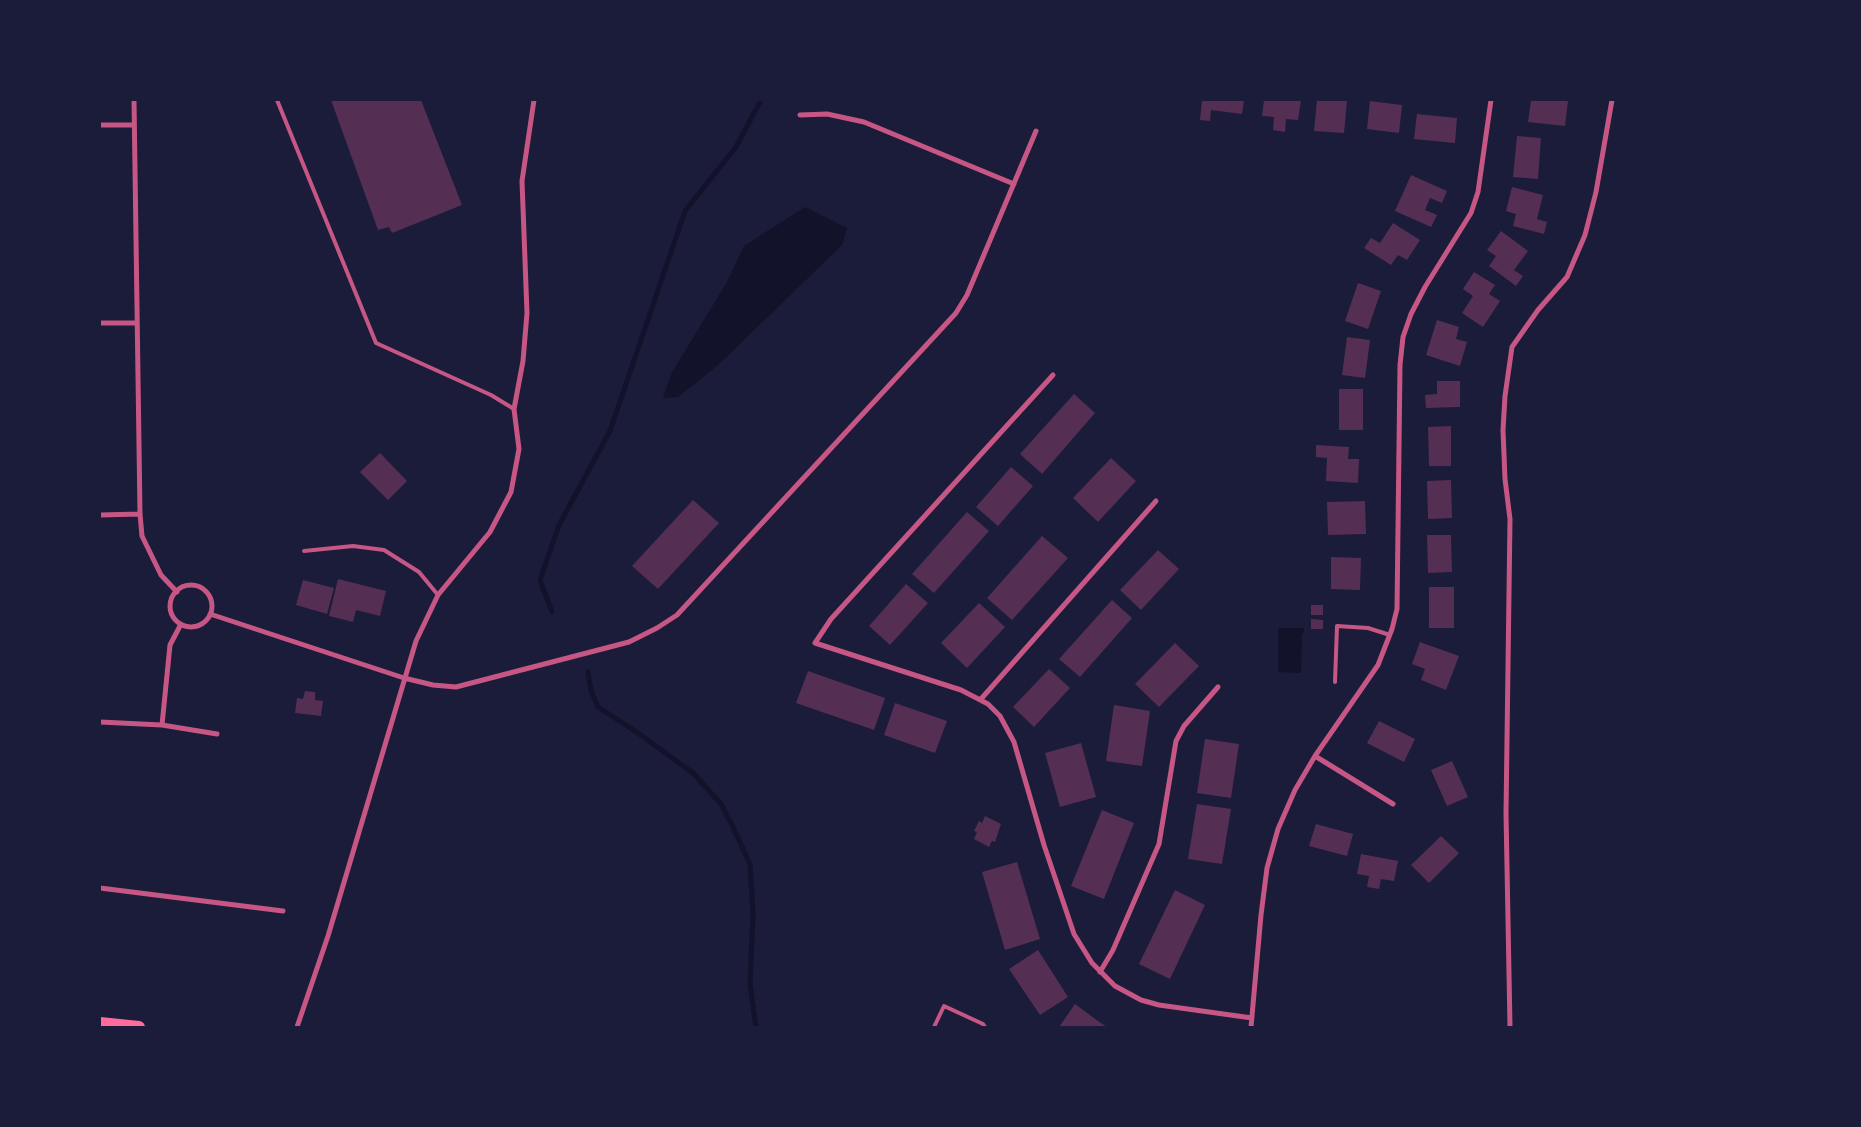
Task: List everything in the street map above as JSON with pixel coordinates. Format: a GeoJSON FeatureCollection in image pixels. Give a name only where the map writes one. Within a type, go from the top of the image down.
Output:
{"type":"FeatureCollection","features":[{"type":"Feature","properties":{"kind":"main road"},"geometry":{"type":"LineString","coordinates":[[100,1023],[139,1027]]}},
{"type":"Feature","properties":{"kind":"street"},"geometry":{"type":"LineString","coordinates":[[134,100],[140,514],[142,536],[161,575],[177,592]]}},
{"type":"Feature","properties":{"kind":"street"},"geometry":{"type":"LineString","coordinates":[[298,1027],[331,927],[416,640],[438,595],[490,532],[511,492],[519,449],[514,409],[523,361],[527,313],[522,181],[534,100]]}},
{"type":"Feature","properties":{"kind":"street"},"geometry":{"type":"LineString","coordinates":[[1251,1027],[1261,915],[1272,848],[1288,803],[1316,756],[1369,680],[1390,635],[1397,609],[1400,365],[1403,337],[1411,314],[1421,294],[1471,213],[1478,192],[1491,100]]}},
{"type":"Feature","properties":{"kind":"street"},"geometry":{"type":"LineString","coordinates":[[1510,1027],[1506,813],[1510,537],[1503,430],[1506,396],[1512,347],[1538,310],[1567,277],[1585,235],[1596,192],[1612,100]]}},
{"type":"Feature","properties":{"kind":"street"},"geometry":{"type":"LineString","coordinates":[[800,115],[827,114],[864,122],[1014,184]]}},
{"type":"Feature","properties":{"kind":"street"},"geometry":{"type":"LineString","coordinates":[[100,125],[134,125]]}},
{"type":"Feature","properties":{"kind":"street"},"geometry":{"type":"LineString","coordinates":[[210,614],[404,678],[433,685],[456,687],[629,642],[657,628],[677,615],[956,312],[967,295],[1036,131]]}},
{"type":"Feature","properties":{"kind":"street"},"geometry":{"type":"LineString","coordinates":[[100,323],[137,323]]}},
{"type":"Feature","properties":{"kind":"street"},"geometry":{"type":"LineString","coordinates":[[1053,375],[837,612],[815,643],[961,690],[981,699],[1000,716],[1009,729],[1074,934],[1092,963],[1115,986],[1141,1000],[1159,1006],[1252,1018]]}},
{"type":"Feature","properties":{"kind":"street"},"geometry":{"type":"LineString","coordinates":[[981,699],[1156,501]]}},
{"type":"Feature","properties":{"kind":"street"},"geometry":{"type":"LineString","coordinates":[[100,516],[140,514]]}},
{"type":"Feature","properties":{"kind":"street"},"geometry":{"type":"LineString","coordinates":[[187,586],[201,588],[210,598],[210,614],[200,625],[187,627],[176,620],[170,607],[177,592],[187,586]]}},
{"type":"Feature","properties":{"kind":"street"},"geometry":{"type":"LineString","coordinates":[[162,725],[170,646],[181,624]]}},
{"type":"Feature","properties":{"kind":"street"},"geometry":{"type":"LineString","coordinates":[[1100,972],[1113,950],[1159,844],[1176,741],[1184,726],[1218,686]]}},
{"type":"Feature","properties":{"kind":"street"},"geometry":{"type":"LineString","coordinates":[[100,722],[162,725],[217,734]]}},
{"type":"Feature","properties":{"kind":"street"},"geometry":{"type":"LineString","coordinates":[[1316,756],[1393,804]]}},
{"type":"Feature","properties":{"kind":"street"},"geometry":{"type":"LineString","coordinates":[[100,888],[283,911]]}},
{"type":"Feature","properties":{"kind":"lane"},"geometry":{"type":"LineString","coordinates":[[277,100],[376,343],[491,395],[514,409]]}},
{"type":"Feature","properties":{"kind":"lane"},"geometry":{"type":"LineString","coordinates":[[304,550],[353,546],[384,550],[419,572],[438,595]]}},
{"type":"Feature","properties":{"kind":"lane"},"geometry":{"type":"LineString","coordinates":[[1335,682],[1337,626],[1368,628],[1390,635]]}},
{"type":"Feature","properties":{"kind":"lane"},"geometry":{"type":"LineString","coordinates":[[934,1027],[944,1006],[984,1024],[985,1027]]}},
{"type":"Feature","properties":{"kind":"shaded area"},"geometry":{"type":"Polygon","coordinates":[[[805,207],[847,228],[842,245],[717,366],[678,397],[663,398],[671,374],[727,282],[744,246],[805,207]]]}},
{"type":"Feature","properties":{"kind":"shaded area"},"geometry":{"type":"Polygon","coordinates":[[[1278,628],[1304,628],[1304,633],[1302,633],[1301,673],[1278,672],[1278,628]]]}},
{"type":"Feature","properties":{"kind":"building"},"geometry":{"type":"Polygon","coordinates":[[[331,100],[421,100],[462,205],[392,233],[389,227],[378,230],[331,100]]]}},
{"type":"Feature","properties":{"kind":"building"},"geometry":{"type":"Polygon","coordinates":[[[1202,100],[1244,100],[1242,114],[1211,110],[1210,121],[1200,120],[1202,100]]]}},
{"type":"Feature","properties":{"kind":"building"},"geometry":{"type":"Polygon","coordinates":[[[1264,100],[1301,100],[1298,120],[1286,119],[1285,132],[1273,130],[1274,117],[1262,116],[1264,100]]]}},
{"type":"Feature","properties":{"kind":"building"},"geometry":{"type":"Polygon","coordinates":[[[1317,100],[1347,101],[1344,133],[1314,131],[1317,100]]]}},
{"type":"Feature","properties":{"kind":"building"},"geometry":{"type":"Polygon","coordinates":[[[1531,100],[1568,101],[1565,126],[1528,122],[1531,100]]]}},
{"type":"Feature","properties":{"kind":"building"},"geometry":{"type":"Polygon","coordinates":[[[1370,101],[1402,105],[1399,133],[1367,129],[1370,101]]]}},
{"type":"Feature","properties":{"kind":"building"},"geometry":{"type":"Polygon","coordinates":[[[1417,114],[1457,118],[1455,143],[1414,139],[1417,114]]]}},
{"type":"Feature","properties":{"kind":"building"},"geometry":{"type":"Polygon","coordinates":[[[1517,136],[1541,138],[1538,179],[1513,177],[1517,136]]]}},
{"type":"Feature","properties":{"kind":"building"},"geometry":{"type":"Polygon","coordinates":[[[1411,175],[1447,191],[1442,203],[1430,198],[1425,210],[1437,215],[1431,227],[1395,211],[1411,175]]]}},
{"type":"Feature","properties":{"kind":"building"},"geometry":{"type":"Polygon","coordinates":[[[1512,187],[1543,195],[1537,219],[1547,222],[1544,234],[1513,226],[1516,214],[1506,211],[1512,187]]]}},
{"type":"Feature","properties":{"kind":"building"},"geometry":{"type":"Polygon","coordinates":[[[1393,223],[1420,240],[1407,260],[1398,255],[1391,265],[1364,248],[1371,238],[1380,243],[1393,223]]]}},
{"type":"Feature","properties":{"kind":"building"},"geometry":{"type":"Polygon","coordinates":[[[1501,231],[1528,251],[1514,270],[1523,276],[1516,286],[1489,266],[1496,256],[1487,250],[1501,231]]]}},
{"type":"Feature","properties":{"kind":"building"},"geometry":{"type":"Polygon","coordinates":[[[1474,272],[1495,285],[1489,294],[1500,301],[1483,327],[1462,313],[1473,296],[1463,289],[1474,272]]]}},
{"type":"Feature","properties":{"kind":"building"},"geometry":{"type":"Polygon","coordinates":[[[1358,283],[1381,291],[1368,329],[1345,321],[1358,283]]]}},
{"type":"Feature","properties":{"kind":"building"},"geometry":{"type":"Polygon","coordinates":[[[1437,320],[1459,327],[1456,339],[1467,342],[1460,366],[1426,355],[1437,320]]]}},
{"type":"Feature","properties":{"kind":"building"},"geometry":{"type":"Polygon","coordinates":[[[1347,337],[1370,340],[1365,378],[1342,375],[1347,337]]]}},
{"type":"Feature","properties":{"kind":"building"},"geometry":{"type":"Polygon","coordinates":[[[1437,381],[1460,381],[1460,407],[1426,408],[1425,395],[1437,394],[1437,381]]]}},
{"type":"Feature","properties":{"kind":"building"},"geometry":{"type":"Polygon","coordinates":[[[1339,389],[1363,389],[1363,430],[1339,430],[1339,389]]]}},
{"type":"Feature","properties":{"kind":"building"},"geometry":{"type":"Polygon","coordinates":[[[1074,394],[1095,413],[1042,474],[1020,454],[1074,394]]]}},
{"type":"Feature","properties":{"kind":"building"},"geometry":{"type":"Polygon","coordinates":[[[1451,426],[1451,466],[1429,466],[1428,427],[1451,426]]]}},
{"type":"Feature","properties":{"kind":"building"},"geometry":{"type":"Polygon","coordinates":[[[1316,445],[1349,447],[1348,459],[1359,459],[1358,483],[1326,481],[1327,458],[1316,457],[1316,445]]]}},
{"type":"Feature","properties":{"kind":"building"},"geometry":{"type":"Polygon","coordinates":[[[380,453],[407,481],[388,500],[360,472],[380,453]]]}},
{"type":"Feature","properties":{"kind":"building"},"geometry":{"type":"Polygon","coordinates":[[[1111,458],[1136,481],[1098,522],[1073,498],[1111,458]]]}},
{"type":"Feature","properties":{"kind":"building"},"geometry":{"type":"Polygon","coordinates":[[[1011,467],[1033,486],[998,526],[976,507],[1011,467]]]}},
{"type":"Feature","properties":{"kind":"building"},"geometry":{"type":"Polygon","coordinates":[[[1451,480],[1452,518],[1428,519],[1427,481],[1451,480]]]}},
{"type":"Feature","properties":{"kind":"building"},"geometry":{"type":"Polygon","coordinates":[[[693,500],[719,523],[658,589],[632,566],[693,500]]]}},
{"type":"Feature","properties":{"kind":"building"},"geometry":{"type":"Polygon","coordinates":[[[1365,501],[1366,534],[1328,535],[1327,502],[1365,501]]]}},
{"type":"Feature","properties":{"kind":"building"},"geometry":{"type":"Polygon","coordinates":[[[967,512],[989,531],[934,593],[912,574],[967,512]]]}},
{"type":"Feature","properties":{"kind":"building"},"geometry":{"type":"Polygon","coordinates":[[[1427,535],[1451,535],[1452,572],[1428,573],[1427,535]]]}},
{"type":"Feature","properties":{"kind":"building"},"geometry":{"type":"Polygon","coordinates":[[[1042,536],[1068,558],[1012,620],[987,598],[1042,536]]]}},
{"type":"Feature","properties":{"kind":"building"},"geometry":{"type":"Polygon","coordinates":[[[1158,550],[1179,569],[1141,610],[1120,590],[1158,550]]]}},
{"type":"Feature","properties":{"kind":"building"},"geometry":{"type":"Polygon","coordinates":[[[1331,557],[1361,558],[1360,590],[1331,589],[1331,557]]]}},
{"type":"Feature","properties":{"kind":"building"},"geometry":{"type":"Polygon","coordinates":[[[338,579],[386,591],[380,616],[356,610],[353,622],[329,616],[338,579]]]}},
{"type":"Feature","properties":{"kind":"building"},"geometry":{"type":"Polygon","coordinates":[[[303,580],[334,588],[327,614],[296,605],[303,580]]]}},
{"type":"Feature","properties":{"kind":"building"},"geometry":{"type":"Polygon","coordinates":[[[906,584],[928,603],[890,645],[869,626],[906,584]]]}},
{"type":"Feature","properties":{"kind":"building"},"geometry":{"type":"Polygon","coordinates":[[[1429,587],[1454,587],[1454,628],[1429,628],[1429,587]]]}},
{"type":"Feature","properties":{"kind":"building"},"geometry":{"type":"Polygon","coordinates":[[[1112,600],[1132,618],[1080,677],[1059,659],[1112,600]]]}},
{"type":"Feature","properties":{"kind":"building"},"geometry":{"type":"Polygon","coordinates":[[[979,603],[1005,627],[967,668],[941,643],[979,603]]]}},
{"type":"Feature","properties":{"kind":"building"},"geometry":{"type":"Polygon","coordinates":[[[1311,605],[1323,605],[1323,615],[1311,615],[1311,605]]]}},
{"type":"Feature","properties":{"kind":"building"},"geometry":{"type":"Polygon","coordinates":[[[1311,619],[1323,620],[1323,629],[1311,629],[1311,619]]]}},
{"type":"Feature","properties":{"kind":"building"},"geometry":{"type":"Polygon","coordinates":[[[1420,642],[1459,656],[1446,690],[1421,680],[1425,669],[1412,664],[1420,642]]]}},
{"type":"Feature","properties":{"kind":"building"},"geometry":{"type":"Polygon","coordinates":[[[1175,643],[1199,666],[1159,707],[1135,684],[1175,643]]]}},
{"type":"Feature","properties":{"kind":"building"},"geometry":{"type":"Polygon","coordinates":[[[1049,669],[1070,688],[1034,727],[1013,707],[1049,669]]]}},
{"type":"Feature","properties":{"kind":"building"},"geometry":{"type":"Polygon","coordinates":[[[808,671],[885,698],[874,730],[796,703],[808,671]]]}},
{"type":"Feature","properties":{"kind":"building"},"geometry":{"type":"Polygon","coordinates":[[[305,691],[315,692],[315,700],[323,701],[321,716],[295,713],[297,698],[303,699],[305,691]]]}},
{"type":"Feature","properties":{"kind":"building"},"geometry":{"type":"Polygon","coordinates":[[[895,703],[947,721],[935,753],[884,735],[895,703]]]}},
{"type":"Feature","properties":{"kind":"building"},"geometry":{"type":"Polygon","coordinates":[[[1114,705],[1150,711],[1142,766],[1106,761],[1114,705]]]}},
{"type":"Feature","properties":{"kind":"building"},"geometry":{"type":"Polygon","coordinates":[[[1379,721],[1415,739],[1404,762],[1367,743],[1379,721]]]}},
{"type":"Feature","properties":{"kind":"building"},"geometry":{"type":"Polygon","coordinates":[[[1205,739],[1239,744],[1231,798],[1197,793],[1205,739]]]}},
{"type":"Feature","properties":{"kind":"building"},"geometry":{"type":"Polygon","coordinates":[[[1081,743],[1096,797],[1060,807],[1045,753],[1081,743]]]}},
{"type":"Feature","properties":{"kind":"building"},"geometry":{"type":"Polygon","coordinates":[[[1452,761],[1468,797],[1447,806],[1431,770],[1452,761]]]}},
{"type":"Feature","properties":{"kind":"building"},"geometry":{"type":"Polygon","coordinates":[[[1197,804],[1231,809],[1222,864],[1188,859],[1197,804]]]}},
{"type":"Feature","properties":{"kind":"building"},"geometry":{"type":"Polygon","coordinates":[[[1102,810],[1134,823],[1104,899],[1071,886],[1102,810]]]}},
{"type":"Feature","properties":{"kind":"building"},"geometry":{"type":"Polygon","coordinates":[[[985,816],[1001,824],[995,842],[992,841],[989,847],[974,839],[977,832],[974,831],[979,821],[982,823],[985,816]]]}},
{"type":"Feature","properties":{"kind":"building"},"geometry":{"type":"Polygon","coordinates":[[[1316,824],[1353,834],[1347,856],[1309,846],[1316,824]]]}},
{"type":"Feature","properties":{"kind":"building"},"geometry":{"type":"Polygon","coordinates":[[[1441,836],[1459,853],[1429,883],[1411,865],[1441,836]]]}},
{"type":"Feature","properties":{"kind":"building"},"geometry":{"type":"Polygon","coordinates":[[[1361,854],[1398,861],[1394,881],[1381,879],[1379,889],[1367,887],[1369,876],[1357,874],[1361,854]]]}},
{"type":"Feature","properties":{"kind":"building"},"geometry":{"type":"Polygon","coordinates":[[[1017,862],[1040,939],[1005,950],[982,872],[1017,862]]]}},
{"type":"Feature","properties":{"kind":"building"},"geometry":{"type":"Polygon","coordinates":[[[1175,890],[1205,905],[1170,979],[1139,964],[1175,890]]]}},
{"type":"Feature","properties":{"kind":"building"},"geometry":{"type":"Polygon","coordinates":[[[1038,950],[1068,997],[1040,1015],[1009,969],[1038,950]]]}},
{"type":"Feature","properties":{"kind":"building"},"geometry":{"type":"Polygon","coordinates":[[[1075,1004],[1098,1021],[1107,1027],[1059,1027],[1075,1004]]]}},
{"type":"Feature","properties":{"kind":"waterway"},"geometry":{"type":"LineString","coordinates":[[552,612],[540,580],[559,525],[610,431],[685,211],[736,147],[761,100]]}},
{"type":"Feature","properties":{"kind":"waterway"},"geometry":{"type":"LineString","coordinates":[[588,672],[591,691],[598,707],[693,773],[721,804],[732,825],[750,864],[753,914],[750,984],[756,1027]]}}]}
